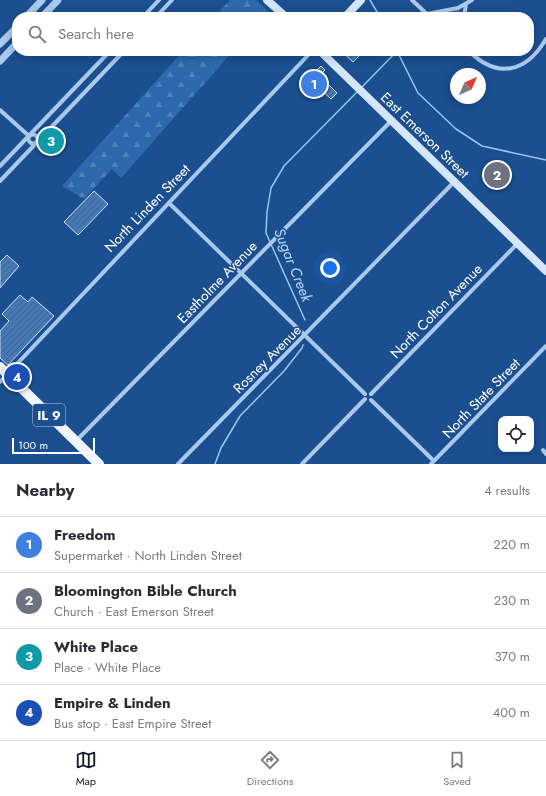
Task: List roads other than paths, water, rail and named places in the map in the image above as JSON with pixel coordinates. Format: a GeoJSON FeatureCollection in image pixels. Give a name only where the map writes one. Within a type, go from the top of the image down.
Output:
{"type":"FeatureCollection","features":[{"type":"Feature","properties":{"kind":"main road"},"geometry":{"type":"LineString","coordinates":[[267,0],[280,12]]}},
{"type":"Feature","properties":{"kind":"main road"},"geometry":{"type":"LineString","coordinates":[[350,12],[360,1]]}},
{"type":"Feature","properties":{"kind":"main road","name":"East Emerson Street"},"geometry":{"type":"LineString","coordinates":[[325,56],[546,271]]}},
{"type":"Feature","properties":{"kind":"main road","name":"IL 9"},"geometry":{"type":"LineString","coordinates":[[4,370],[99,464]]}},
{"type":"Feature","properties":{"kind":"street"},"geometry":{"type":"LineString","coordinates":[[31,12],[42,0]]}},
{"type":"Feature","properties":{"kind":"street"},"geometry":{"type":"LineString","coordinates":[[47,12],[58,0]]}},
{"type":"Feature","properties":{"kind":"street"},"geometry":{"type":"LineString","coordinates":[[148,12],[159,0]]}},
{"type":"Feature","properties":{"kind":"street"},"geometry":{"type":"LineString","coordinates":[[161,12],[172,0]]}},
{"type":"Feature","properties":{"kind":"street"},"geometry":{"type":"LineString","coordinates":[[412,0],[424,12]]}},
{"type":"Feature","properties":{"kind":"street"},"geometry":{"type":"LineString","coordinates":[[443,12],[466,4],[472,0]]}},
{"type":"Feature","properties":{"kind":"street"},"geometry":{"type":"LineString","coordinates":[[465,12],[466,4]]}},
{"type":"Feature","properties":{"kind":"street"},"geometry":{"type":"LineString","coordinates":[[0,44],[12,32]]}},
{"type":"Feature","properties":{"kind":"street"},"geometry":{"type":"LineString","coordinates":[[534,55],[546,40]]}},
{"type":"Feature","properties":{"kind":"street"},"geometry":{"type":"LineString","coordinates":[[0,61],[12,48]]}},
{"type":"Feature","properties":{"kind":"street"},"geometry":{"type":"LineString","coordinates":[[0,166],[105,56]]}},
{"type":"Feature","properties":{"kind":"street"},"geometry":{"type":"LineString","coordinates":[[0,181],[119,56]]}},
{"type":"Feature","properties":{"kind":"street","name":"North Linden Street"},"geometry":{"type":"LineString","coordinates":[[0,382],[4,370],[169,203],[307,56]]}},
{"type":"Feature","properties":{"kind":"street"},"geometry":{"type":"LineString","coordinates":[[475,56],[486,65],[502,69],[512,68],[526,62],[532,56]]}},
{"type":"Feature","properties":{"kind":"street"},"geometry":{"type":"LineString","coordinates":[[0,110],[29,136],[28,140],[30,143],[36,143]]}},
{"type":"Feature","properties":{"kind":"street","name":"Eastholme Avenue"},"geometry":{"type":"LineString","coordinates":[[76,442],[391,120]]}},
{"type":"Feature","properties":{"kind":"street"},"geometry":{"type":"LineString","coordinates":[[29,136],[36,136],[36,143]]}},
{"type":"Feature","properties":{"kind":"street","name":"Rosney Avenue"},"geometry":{"type":"LineString","coordinates":[[178,464],[305,336],[454,182]]}},
{"type":"Feature","properties":{"kind":"street"},"geometry":{"type":"LineString","coordinates":[[169,203],[366,394],[371,394],[371,400]]}},
{"type":"Feature","properties":{"kind":"street","name":"North Colton Avenue"},"geometry":{"type":"LineString","coordinates":[[371,394],[518,243]]}},
{"type":"Feature","properties":{"kind":"street","name":"North State Street"},"geometry":{"type":"LineString","coordinates":[[433,463],[546,346]]}},
{"type":"Feature","properties":{"kind":"street"},"geometry":{"type":"LineString","coordinates":[[302,464],[365,399],[366,394]]}},
{"type":"Feature","properties":{"kind":"street"},"geometry":{"type":"LineString","coordinates":[[365,399],[371,400],[433,463]]}},
{"type":"Feature","properties":{"kind":"waterway","name":"Sugar Creek"},"geometry":{"type":"LineString","coordinates":[[370,0],[377,12]]}},
{"type":"Feature","properties":{"kind":"waterway","name":"Sugar Creek"},"geometry":{"type":"LineString","coordinates":[[362,87],[392,56]]}},
{"type":"Feature","properties":{"kind":"waterway","name":"Sugar Creek"},"geometry":{"type":"LineString","coordinates":[[400,56],[418,93],[456,129],[482,146],[546,160]]}},
{"type":"Feature","properties":{"kind":"waterway","name":"Sugar Creek"},"geometry":{"type":"LineString","coordinates":[[305,320],[266,233],[267,212],[271,188],[284,166],[358,91]]}},
{"type":"Feature","properties":{"kind":"waterway","name":"Sugar Creek"},"geometry":{"type":"LineString","coordinates":[[215,464],[221,448],[240,416],[284,371],[303,345]]}},
{"type":"Feature","properties":{"kind":"place","name":"Freedom"},"geometry":{"type":"Point","coordinates":[314,84]}},
{"type":"Feature","properties":{"kind":"place","name":"White Place"},"geometry":{"type":"Point","coordinates":[51,141]}},
{"type":"Feature","properties":{"kind":"place","name":"Bloomington Bible Church"},"geometry":{"type":"Point","coordinates":[497,175]}},
{"type":"Feature","properties":{"kind":"place","name":"Empire & Linden"},"geometry":{"type":"Point","coordinates":[17,377]}}]}
